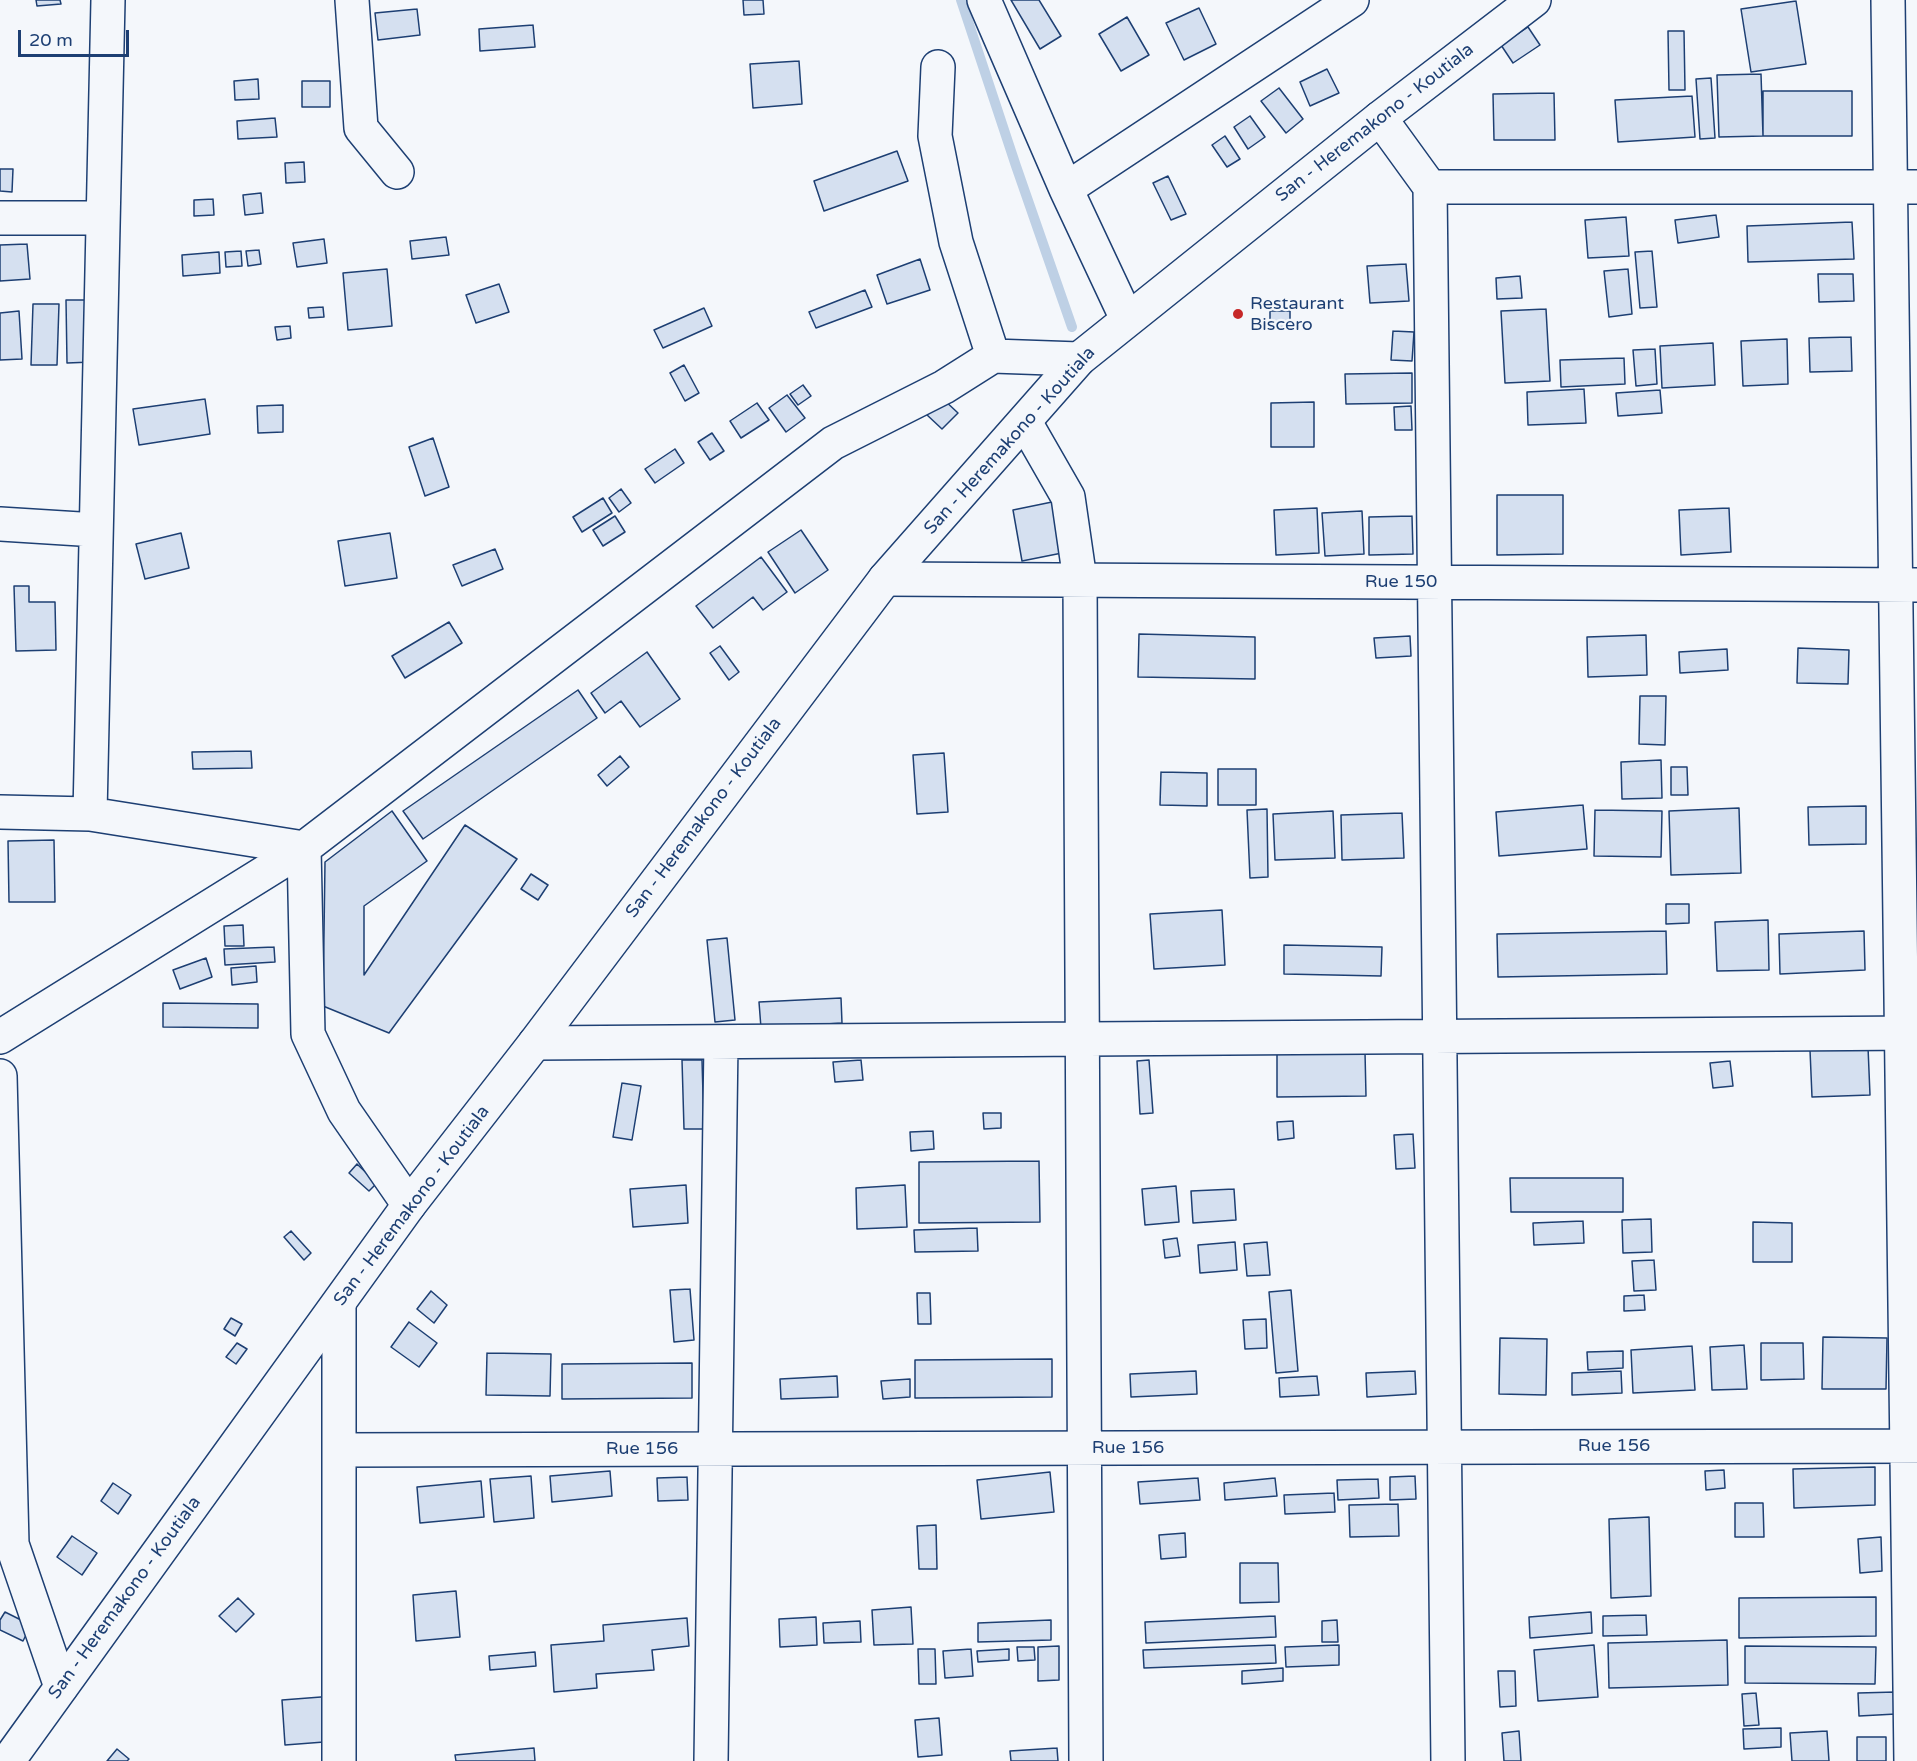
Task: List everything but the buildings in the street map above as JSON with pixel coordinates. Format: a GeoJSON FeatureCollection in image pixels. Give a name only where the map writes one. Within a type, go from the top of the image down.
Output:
{"type":"FeatureCollection","features":[{"type":"Feature","properties":{"kind":"street"},"geometry":{"type":"LineString","coordinates":[[90,814],[108,0]]}},
{"type":"Feature","properties":{"kind":"street"},"geometry":{"type":"LineString","coordinates":[[352,0],[361,128],[397,172]]}},
{"type":"Feature","properties":{"kind":"street"},"geometry":{"type":"LineString","coordinates":[[984,0],[1066,189],[1127,319]]}},
{"type":"Feature","properties":{"kind":"street"},"geometry":{"type":"LineString","coordinates":[[1066,189],[1352,0]]}},
{"type":"Feature","properties":{"kind":"street","name":"San - Heremakono - Koutiala"},"geometry":{"type":"LineString","coordinates":[[8,1761],[409,1205],[535,1043],[885,579],[1079,359],[1380,118],[1534,0]]}},
{"type":"Feature","properties":{"kind":"street"},"geometry":{"type":"LineString","coordinates":[[1888,0],[1904,187],[1912,1446],[1911,1761]]}},
{"type":"Feature","properties":{"kind":"street"},"geometry":{"type":"LineString","coordinates":[[939,67],[935,136],[956,242],[993,356]]}},
{"type":"Feature","properties":{"kind":"street"},"geometry":{"type":"LineString","coordinates":[[1380,118],[1430,187],[1448,1761]]}},
{"type":"Feature","properties":{"kind":"street"},"geometry":{"type":"LineString","coordinates":[[1430,187],[1904,187]]}},
{"type":"Feature","properties":{"kind":"street"},"geometry":{"type":"LineString","coordinates":[[0,218],[103,218]]}},
{"type":"Feature","properties":{"kind":"street"},"geometry":{"type":"LineString","coordinates":[[0,1037],[304,848],[833,442],[944,387],[993,356],[1079,359]]}},
{"type":"Feature","properties":{"kind":"street"},"geometry":{"type":"LineString","coordinates":[[1024,422],[1068,497],[1080,580],[1086,1761]]}},
{"type":"Feature","properties":{"kind":"street"},"geometry":{"type":"LineString","coordinates":[[0,524],[96,530]]}},
{"type":"Feature","properties":{"kind":"street","name":"Rue 150"},"geometry":{"type":"LineString","coordinates":[[885,579],[1906,585]]}},
{"type":"Feature","properties":{"kind":"street"},"geometry":{"type":"LineString","coordinates":[[0,812],[90,814],[304,848]]}},
{"type":"Feature","properties":{"kind":"street"},"geometry":{"type":"LineString","coordinates":[[304,848],[308,1034],[344,1111],[409,1205]]}},
{"type":"Feature","properties":{"kind":"street"},"geometry":{"type":"LineString","coordinates":[[535,1043],[1909,1033]]}},
{"type":"Feature","properties":{"kind":"street"},"geometry":{"type":"LineString","coordinates":[[711,1761],[721,1042]]}},
{"type":"Feature","properties":{"kind":"street"},"geometry":{"type":"LineString","coordinates":[[0,1076],[12,1544],[61,1687]]}},
{"type":"Feature","properties":{"kind":"street"},"geometry":{"type":"LineString","coordinates":[[339,1304],[339,1761]]}},
{"type":"Feature","properties":{"kind":"street","name":"Rue 156"},"geometry":{"type":"LineString","coordinates":[[339,1450],[1912,1446]]}},
{"type":"Feature","properties":{"kind":"waterway"},"geometry":{"type":"LineString","coordinates":[[961,0],[1072,327]]}},
{"type":"Feature","properties":{"kind":"place","name":"Restaurant Biscero"},"geometry":{"type":"Point","coordinates":[1238,314]}}]}
